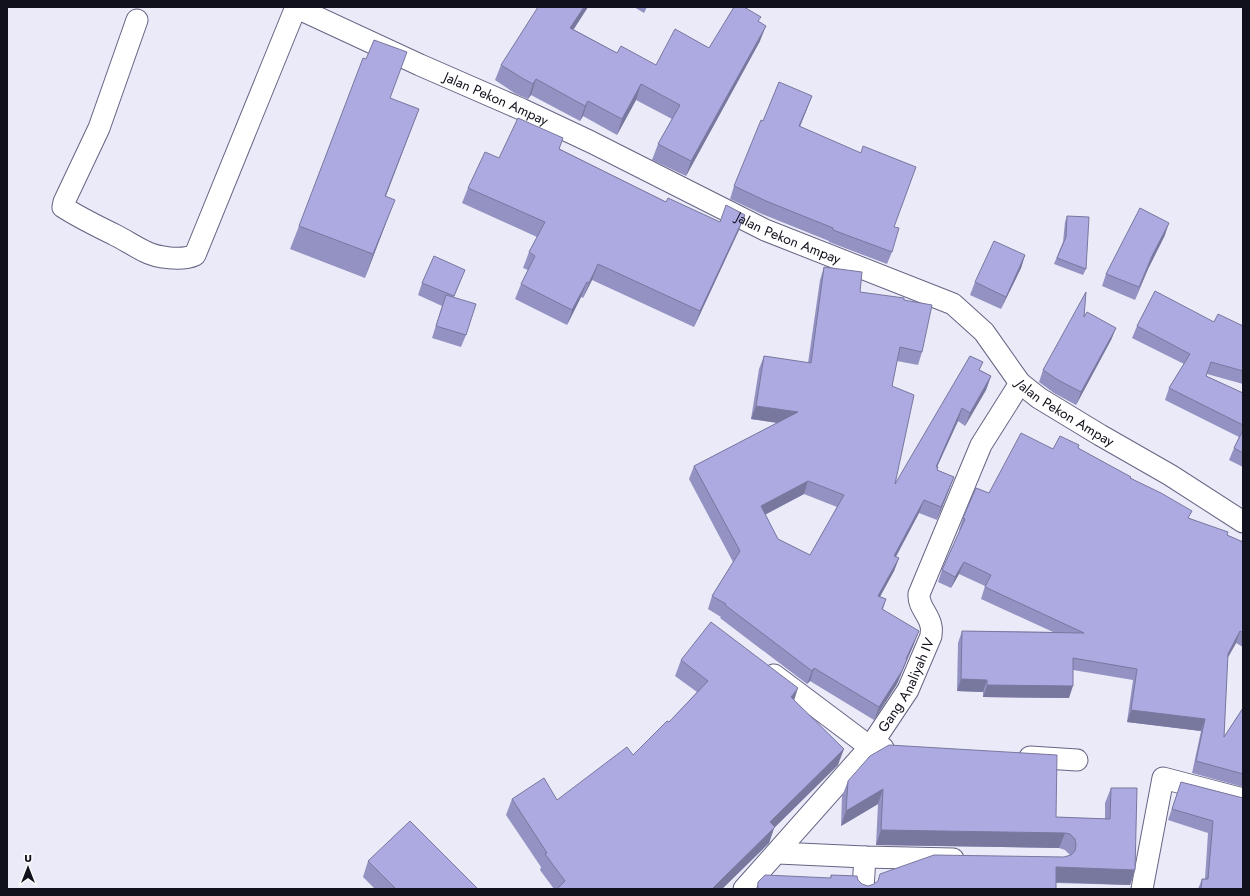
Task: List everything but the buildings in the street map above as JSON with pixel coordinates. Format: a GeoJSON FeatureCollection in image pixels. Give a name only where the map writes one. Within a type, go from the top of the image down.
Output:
{"type":"FeatureCollection","features":[{"type":"Feature","properties":{"kind":"street"},"geometry":{"type":"LineString","coordinates":[[137,20],[99,128],[63,207],[146,252],[169,258],[188,258],[195,255],[296,7]]}},
{"type":"Feature","properties":{"kind":"street","name":"Jalan Pekon Ampay"},"geometry":{"type":"LineString","coordinates":[[296,7],[420,65],[522,109],[591,142],[765,230],[953,304],[984,332],[1020,384],[1039,398],[1170,475],[1243,522]]}},
{"type":"Feature","properties":{"kind":"street","name":"Gang Analiyah IV"},"geometry":{"type":"LineString","coordinates":[[744,889],[778,853],[870,747],[908,690],[931,636],[931,626],[921,606],[919,598],[920,594],[981,445],[1020,384]]}},
{"type":"Feature","properties":{"kind":"street"},"geometry":{"type":"LineString","coordinates":[[759,663],[870,747],[901,749]]}},
{"type":"Feature","properties":{"kind":"street"},"geometry":{"type":"LineString","coordinates":[[1013,756],[1077,760]]}},
{"type":"Feature","properties":{"kind":"street"},"geometry":{"type":"LineString","coordinates":[[1142,889],[1163,778],[1243,799]]}},
{"type":"Feature","properties":{"kind":"street"},"geometry":{"type":"LineString","coordinates":[[778,853],[865,857],[973,859]]}},
{"type":"Feature","properties":{"kind":"street"},"geometry":{"type":"LineString","coordinates":[[863,889],[865,857]]}}]}
